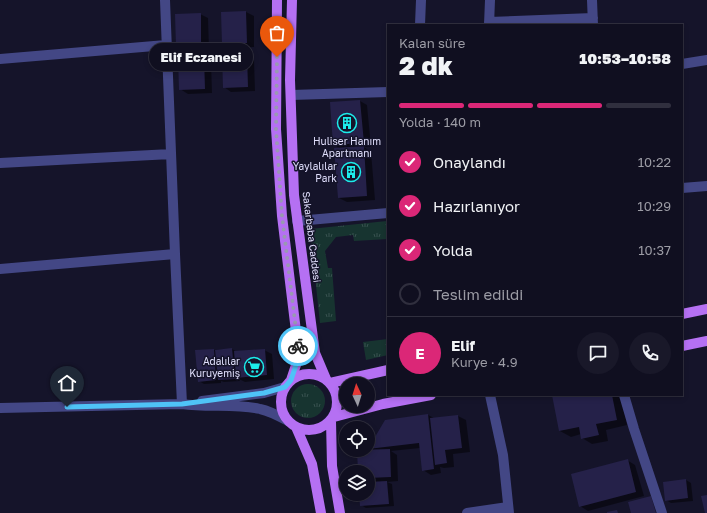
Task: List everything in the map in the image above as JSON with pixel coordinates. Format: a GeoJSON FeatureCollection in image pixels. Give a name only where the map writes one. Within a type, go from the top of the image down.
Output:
{"type":"FeatureCollection","features":[{"type":"Feature","properties":{"kind":"main road"},"geometry":{"type":"LineString","coordinates":[[278,0],[276,129],[282,216],[299,356],[282,395],[281,405],[283,414],[292,424],[312,464],[321,513]]}},
{"type":"Feature","properties":{"kind":"main road","name":"Sakarbaba Caddesi"},"geometry":{"type":"LineString","coordinates":[[292,0],[291,95],[294,195],[315,353],[328,381]]}},
{"type":"Feature","properties":{"kind":"main road"},"geometry":{"type":"LineString","coordinates":[[683,314],[707,309]]}},
{"type":"Feature","properties":{"kind":"main road"},"geometry":{"type":"LineString","coordinates":[[683,346],[707,341]]}},
{"type":"Feature","properties":{"kind":"main road"},"geometry":{"type":"LineString","coordinates":[[328,381],[387,370]]}},
{"type":"Feature","properties":{"kind":"main road"},"geometry":{"type":"LineString","coordinates":[[288,383],[299,375],[308,373],[318,375],[328,381],[336,390],[338,399],[337,408],[332,419],[323,427],[314,430],[305,430],[292,424]]}},
{"type":"Feature","properties":{"kind":"main road"},"geometry":{"type":"LineString","coordinates":[[332,419],[383,404],[426,396]]}},
{"type":"Feature","properties":{"kind":"main road"},"geometry":{"type":"LineString","coordinates":[[332,419],[332,466],[340,513]]}},
{"type":"Feature","properties":{"kind":"street"},"geometry":{"type":"LineString","coordinates":[[165,0],[182,404]]}},
{"type":"Feature","properties":{"kind":"street"},"geometry":{"type":"LineString","coordinates":[[420,24],[421,0]]}},
{"type":"Feature","properties":{"kind":"street"},"geometry":{"type":"LineString","coordinates":[[490,0],[489,23],[593,22],[592,0]]}},
{"type":"Feature","properties":{"kind":"street"},"geometry":{"type":"LineString","coordinates":[[0,59],[166,45]]}},
{"type":"Feature","properties":{"kind":"street"},"geometry":{"type":"LineString","coordinates":[[683,64],[707,60]]}},
{"type":"Feature","properties":{"kind":"street"},"geometry":{"type":"LineString","coordinates":[[291,95],[387,92]]}},
{"type":"Feature","properties":{"kind":"street"},"geometry":{"type":"LineString","coordinates":[[0,163],[171,154]]}},
{"type":"Feature","properties":{"kind":"street"},"geometry":{"type":"LineString","coordinates":[[683,188],[707,186]]}},
{"type":"Feature","properties":{"kind":"street"},"geometry":{"type":"LineString","coordinates":[[297,221],[387,213]]}},
{"type":"Feature","properties":{"kind":"street"},"geometry":{"type":"LineString","coordinates":[[0,269],[175,254]]}},
{"type":"Feature","properties":{"kind":"street"},"geometry":{"type":"LineString","coordinates":[[0,408],[182,404],[257,394],[288,383]]}},
{"type":"Feature","properties":{"kind":"street"},"geometry":{"type":"LineString","coordinates":[[467,513],[510,511],[503,455],[490,396]]}},
{"type":"Feature","properties":{"kind":"street"},"geometry":{"type":"LineString","coordinates":[[624,396],[662,513]]}},
{"type":"Feature","properties":{"kind":"street"},"geometry":{"type":"LineString","coordinates":[[182,404],[194,406],[260,409],[274,413],[292,424]]}},
{"type":"Feature","properties":{"kind":"green space"},"geometry":{"type":"Polygon","coordinates":[[[387,221],[387,239],[354,241],[353,235],[336,237],[325,251],[328,268],[332,268],[336,321],[320,323],[310,229],[387,221]]]}},
{"type":"Feature","properties":{"kind":"green space"},"geometry":{"type":"Polygon","coordinates":[[[387,339],[387,355],[366,360],[363,342],[387,339]]]}},
{"type":"Feature","properties":{"kind":"green space"},"geometry":{"type":"Polygon","coordinates":[[[305,384],[311,384],[315,385],[322,391],[325,401],[324,408],[318,415],[311,418],[305,418],[301,417],[294,411],[291,404],[291,398],[292,394],[298,387],[305,384]]]}},
{"type":"Feature","properties":{"kind":"building"},"geometry":{"type":"Polygon","coordinates":[[[246,11],[247,43],[222,44],[221,12],[246,11]]]}},
{"type":"Feature","properties":{"kind":"building"},"geometry":{"type":"Polygon","coordinates":[[[201,13],[201,46],[176,46],[175,14],[201,13]]]}},
{"type":"Feature","properties":{"kind":"building"},"geometry":{"type":"Polygon","coordinates":[[[222,55],[247,55],[248,87],[223,88],[222,55]]]}},
{"type":"Feature","properties":{"kind":"building"},"geometry":{"type":"Polygon","coordinates":[[[204,56],[205,89],[179,90],[178,57],[204,56]]]}},
{"type":"Feature","properties":{"kind":"building","name":"Huliser Hanım Apartmanı"},"geometry":{"type":"Polygon","coordinates":[[[360,100],[364,143],[333,145],[330,102],[360,100]]]}},
{"type":"Feature","properties":{"kind":"building","name":"Yaylalılar Park"},"geometry":{"type":"Polygon","coordinates":[[[364,146],[367,196],[338,198],[334,148],[364,146]]]}},
{"type":"Feature","properties":{"kind":"building"},"geometry":{"type":"Polygon","coordinates":[[[232,348],[235,379],[218,380],[215,350],[232,348]]]}},
{"type":"Feature","properties":{"kind":"building"},"geometry":{"type":"Polygon","coordinates":[[[214,349],[216,380],[198,382],[195,350],[214,349]]]}},
{"type":"Feature","properties":{"kind":"building"},"geometry":{"type":"Polygon","coordinates":[[[265,349],[267,375],[236,378],[234,351],[265,349]]]}},
{"type":"Feature","properties":{"kind":"building"},"geometry":{"type":"Polygon","coordinates":[[[552,396],[612,396],[617,420],[596,424],[599,435],[581,439],[579,427],[559,431],[552,396]]]}},
{"type":"Feature","properties":{"kind":"building"},"geometry":{"type":"Polygon","coordinates":[[[428,414],[434,469],[422,471],[419,443],[375,448],[375,437],[385,420],[428,414]]]}},
{"type":"Feature","properties":{"kind":"building"},"geometry":{"type":"Polygon","coordinates":[[[458,415],[462,448],[445,450],[447,463],[435,465],[430,418],[458,415]]]}},
{"type":"Feature","properties":{"kind":"building"},"geometry":{"type":"Polygon","coordinates":[[[375,449],[390,449],[391,477],[375,478],[375,465],[358,465],[357,457],[375,457],[375,449]]]}},
{"type":"Feature","properties":{"kind":"building"},"geometry":{"type":"Polygon","coordinates":[[[628,459],[636,492],[579,507],[571,474],[628,459]]]}},
{"type":"Feature","properties":{"kind":"building"},"geometry":{"type":"Polygon","coordinates":[[[686,479],[688,498],[665,501],[663,482],[686,479]]]}},
{"type":"Feature","properties":{"kind":"building"},"geometry":{"type":"Polygon","coordinates":[[[387,481],[389,504],[360,506],[360,501],[375,501],[375,482],[387,481]]]}},
{"type":"Feature","properties":{"kind":"building"},"geometry":{"type":"Polygon","coordinates":[[[707,495],[707,513],[705,513],[701,496],[707,495]]]}},
{"type":"Feature","properties":{"kind":"building"},"geometry":{"type":"Polygon","coordinates":[[[651,496],[656,513],[631,513],[628,502],[651,496]]]}},
{"type":"Feature","properties":{"kind":"building"},"geometry":{"type":"Polygon","coordinates":[[[617,510],[618,513],[607,513],[607,512],[617,510]]]}},
{"type":"Feature","properties":{"kind":"way so far"},"geometry":{"type":"LineString","coordinates":[[277,57],[276,129],[282,216],[298,346]]}},
{"type":"Feature","properties":{"kind":"place","name":"Elif Eczanesi"},"geometry":{"type":"Point","coordinates":[277,57]}},
{"type":"Feature","properties":{"kind":"place","name":"Huliser Hanım Apartmanı"},"geometry":{"type":"Point","coordinates":[347,123]}},
{"type":"Feature","properties":{"kind":"place","name":"Yaylalılar Park"},"geometry":{"type":"Point","coordinates":[351,172]}},
{"type":"Feature","properties":{"kind":"place","name":"Adalılar Kuruyemiş"},"geometry":{"type":"Point","coordinates":[254,367]}},
{"type":"Feature","properties":{"kind":"route"},"geometry":{"type":"LineString","coordinates":[[67,407],[182,404],[264,393],[285,387],[291,380],[299,356],[298,346]]}}]}
